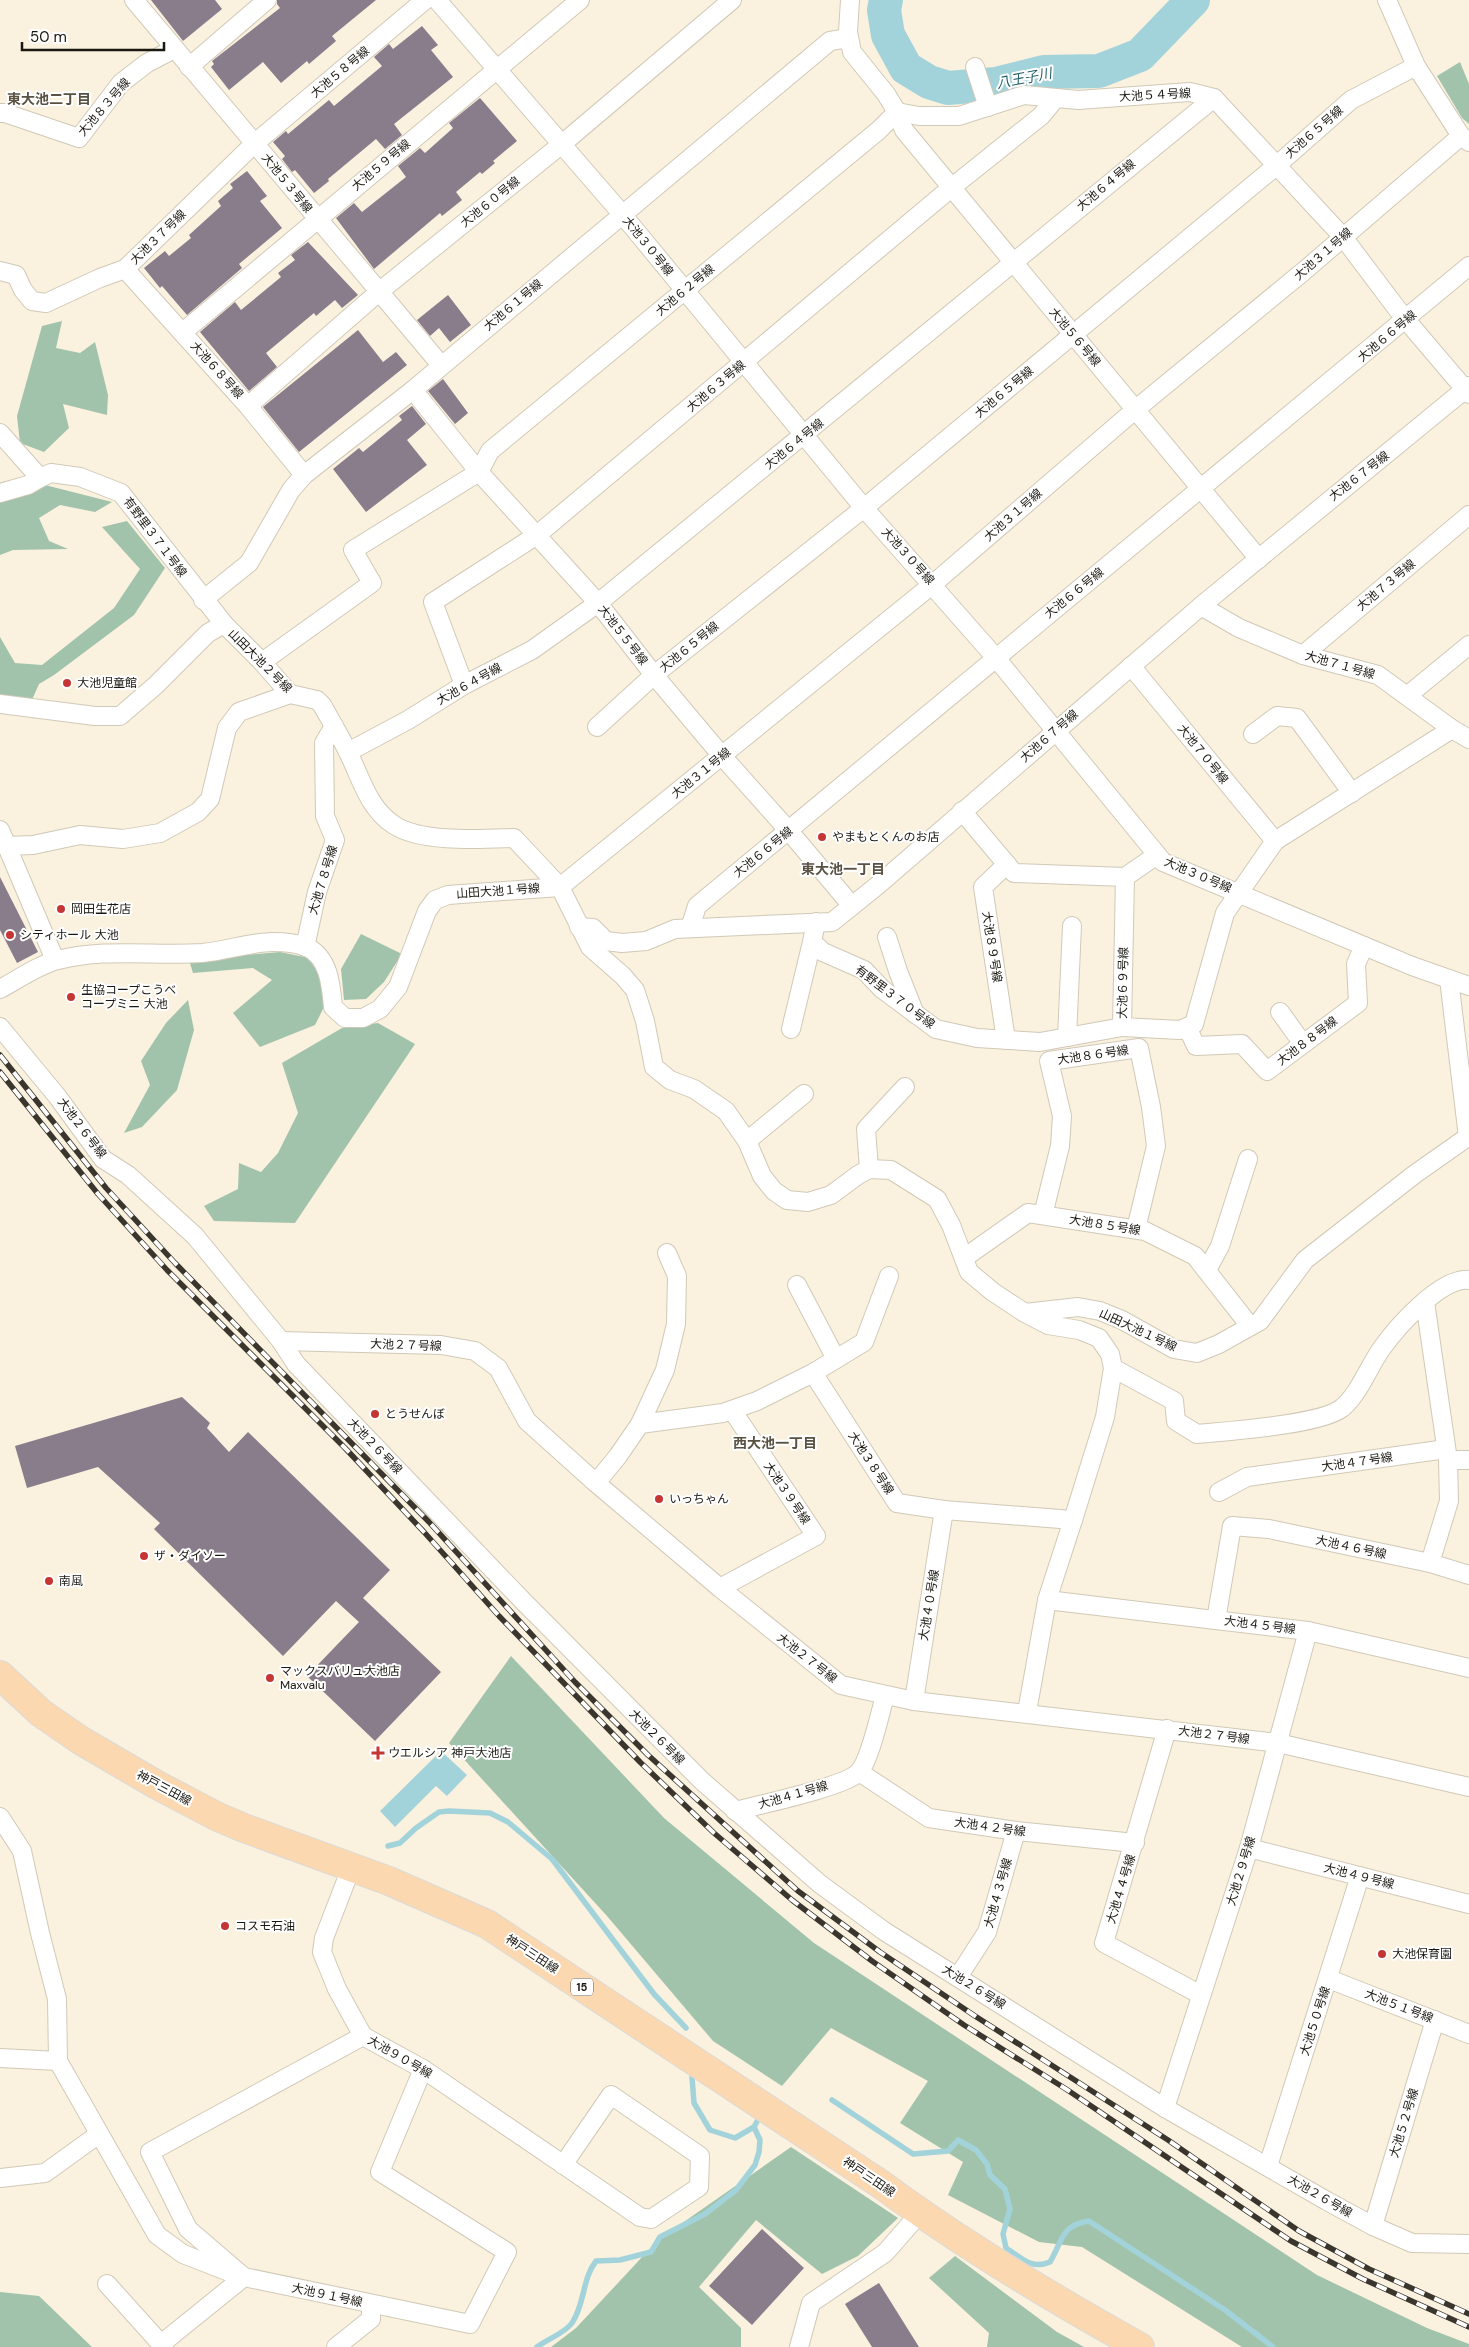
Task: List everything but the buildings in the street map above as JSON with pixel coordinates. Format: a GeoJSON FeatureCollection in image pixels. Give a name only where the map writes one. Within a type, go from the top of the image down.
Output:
{"type":"FeatureCollection","features":[{"type":"Feature","properties":{"kind":"main road","name":"神戸三田線"},"geometry":{"type":"LineString","coordinates":[[0,1676],[41,1714],[80,1740],[157,1785],[244,1828],[389,1881],[486,1924],[874,2179],[920,2213],[988,2257],[1140,2347]]}},
{"type":"Feature","properties":{"kind":"street","name":"大池５３号線"},"geometry":{"type":"LineString","coordinates":[[134,0],[255,143],[316,219],[441,364]]}},
{"type":"Feature","properties":{"kind":"street"},"geometry":{"type":"LineString","coordinates":[[189,66],[267,0]]}},
{"type":"Feature","properties":{"kind":"street","name":"大池５８号線"},"geometry":{"type":"LineString","coordinates":[[255,143],[425,0]]}},
{"type":"Feature","properties":{"kind":"street","name":"大池３０号線"},"geometry":{"type":"LineString","coordinates":[[437,0],[622,214],[864,508],[933,584],[996,658],[1163,862],[1364,946],[1469,986]]}},
{"type":"Feature","properties":{"kind":"street","name":"大池５９号線"},"geometry":{"type":"LineString","coordinates":[[183,332],[580,0]]}},
{"type":"Feature","properties":{"kind":"street","name":"大池６０号線"},"geometry":{"type":"LineString","coordinates":[[248,406],[380,291],[562,144],[732,0]]}},
{"type":"Feature","properties":{"kind":"street"},"geometry":{"type":"LineString","coordinates":[[850,0],[849,38],[852,52],[886,94],[897,112]]}},
{"type":"Feature","properties":{"kind":"street"},"geometry":{"type":"LineString","coordinates":[[1386,0],[1416,66],[1465,139]]}},
{"type":"Feature","properties":{"kind":"street","name":"大池６１号線"},"geometry":{"type":"LineString","coordinates":[[203,600],[249,562],[292,490],[304,475],[413,390],[441,364],[830,40],[849,38]]}},
{"type":"Feature","properties":{"kind":"street","name":"大池８３号線"},"geometry":{"type":"LineString","coordinates":[[0,113],[5,113],[79,138],[121,83],[147,63],[174,49]]}},
{"type":"Feature","properties":{"kind":"street","name":"大池６５号線"},"geometry":{"type":"LineString","coordinates":[[597,728],[654,675],[864,508],[1276,166],[1352,100],[1416,66]]}},
{"type":"Feature","properties":{"kind":"street"},"geometry":{"type":"LineString","coordinates":[[975,67],[987,103]]}},
{"type":"Feature","properties":{"kind":"street","name":"大池５４号線"},"geometry":{"type":"LineString","coordinates":[[897,112],[920,116],[959,116],[987,103],[1024,95],[1078,100],[1190,92],[1214,98]]}},
{"type":"Feature","properties":{"kind":"street","name":"大池６３号線"},"geometry":{"type":"LineString","coordinates":[[464,685],[433,602],[537,535],[951,188],[1041,116],[1056,98]]}},
{"type":"Feature","properties":{"kind":"street"},"geometry":{"type":"LineString","coordinates":[[1214,98],[1343,237],[1406,320],[1468,390]]}},
{"type":"Feature","properties":{"kind":"street","name":"大池６４号線"},"geometry":{"type":"LineString","coordinates":[[348,752],[408,720],[464,685],[532,650],[598,604],[1214,98]]}},
{"type":"Feature","properties":{"kind":"street","name":"大池５６号線"},"geometry":{"type":"LineString","coordinates":[[897,112],[904,130],[1259,559]]}},
{"type":"Feature","properties":{"kind":"street","name":"大池６２号線"},"geometry":{"type":"LineString","coordinates":[[479,472],[490,451],[878,130],[897,112]]}},
{"type":"Feature","properties":{"kind":"street","name":"大池３１号線"},"geometry":{"type":"LineString","coordinates":[[560,888],[933,584],[1136,409],[1343,237],[1465,139]]}},
{"type":"Feature","properties":{"kind":"street","name":"大池３７号線"},"geometry":{"type":"LineString","coordinates":[[0,271],[16,274],[23,290],[32,301],[46,303],[100,278],[125,269],[255,143]]}},
{"type":"Feature","properties":{"kind":"street","name":"大池６６号線"},"geometry":{"type":"LineString","coordinates":[[690,928],[697,906],[1469,266]]}},
{"type":"Feature","properties":{"kind":"street","name":"大池６８号線"},"geometry":{"type":"LineString","coordinates":[[125,269],[248,406],[304,475]]}},
{"type":"Feature","properties":{"kind":"street","name":"大池５５号線"},"geometry":{"type":"LineString","coordinates":[[413,390],[479,472],[598,604],[722,756],[789,831],[852,906]]}},
{"type":"Feature","properties":{"kind":"street","name":"大池６７号線"},"geometry":{"type":"LineString","coordinates":[[580,927],[593,928],[606,941],[622,943],[646,941],[675,929],[832,922],[1201,606],[1468,390]]}},
{"type":"Feature","properties":{"kind":"street"},"geometry":{"type":"LineString","coordinates":[[0,433],[40,478]]}},
{"type":"Feature","properties":{"kind":"street"},"geometry":{"type":"LineString","coordinates":[[262,662],[372,583],[354,550],[479,472]]}},
{"type":"Feature","properties":{"kind":"street","name":"有野里３７１号線"},"geometry":{"type":"LineString","coordinates":[[0,492],[28,485],[51,473],[80,477],[121,493],[203,600],[224,624]]}},
{"type":"Feature","properties":{"kind":"street","name":"大池７３号線"},"geometry":{"type":"LineString","coordinates":[[1303,655],[1469,515]]}},
{"type":"Feature","properties":{"kind":"street","name":"大池７１号線"},"geometry":{"type":"LineString","coordinates":[[1201,606],[1240,628],[1303,655],[1378,675],[1452,729],[1469,739]]}},
{"type":"Feature","properties":{"kind":"street","name":"山田大池２号線"},"geometry":{"type":"LineString","coordinates":[[0,704],[95,716],[120,716],[156,685],[208,633],[224,624],[262,662],[290,694],[317,700],[322,705],[348,752],[369,799],[381,815],[395,826],[433,838],[514,838],[560,888]]}},
{"type":"Feature","properties":{"kind":"street"},"geometry":{"type":"LineString","coordinates":[[1407,696],[1469,645]]}},
{"type":"Feature","properties":{"kind":"street","name":"大池７０号線"},"geometry":{"type":"LineString","coordinates":[[1131,666],[1275,842]]}},
{"type":"Feature","properties":{"kind":"street"},"geometry":{"type":"LineString","coordinates":[[3,838],[33,845],[80,835],[123,839],[160,834],[198,812],[210,799],[227,728],[239,712],[290,694]]}},
{"type":"Feature","properties":{"kind":"street"},"geometry":{"type":"LineString","coordinates":[[1253,734],[1277,716],[1297,718],[1352,793]]}},
{"type":"Feature","properties":{"kind":"street","name":"大池７８号線"},"geometry":{"type":"LineString","coordinates":[[305,947],[317,892],[335,840],[325,816],[324,743],[334,726]]}},
{"type":"Feature","properties":{"kind":"street"},"geometry":{"type":"LineString","coordinates":[[1187,1027],[1194,1024],[1224,913],[1275,842],[1452,729]]}},
{"type":"Feature","properties":{"kind":"street"},"geometry":{"type":"LineString","coordinates":[[962,811],[1014,873],[1125,877],[1157,856]]}},
{"type":"Feature","properties":{"kind":"street"},"geometry":{"type":"LineString","coordinates":[[3,838],[55,960]]}},
{"type":"Feature","properties":{"kind":"street","name":"大池８９号線"},"geometry":{"type":"LineString","coordinates":[[1006,1040],[983,886],[1007,864]]}},
{"type":"Feature","properties":{"kind":"street","name":"大池６９号線"},"geometry":{"type":"LineString","coordinates":[[1125,877],[1122,1027],[1180,1030],[1187,1027]]}},
{"type":"Feature","properties":{"kind":"street"},"geometry":{"type":"LineString","coordinates":[[560,888],[590,947],[623,976],[635,990],[645,1021],[654,1067],[670,1080],[694,1089],[726,1111],[747,1141],[762,1176],[774,1191],[787,1200],[808,1202],[831,1195],[869,1169],[891,1170],[937,1199],[951,1225],[969,1272],[993,1292],[1025,1313],[1048,1325],[1079,1330],[1099,1338],[1110,1354],[1113,1368],[1104,1417],[1047,1600],[1026,1712]]}},
{"type":"Feature","properties":{"kind":"street","name":"山田大池１号線"},"geometry":{"type":"LineString","coordinates":[[0,989],[55,960],[96,952],[183,954],[221,952],[271,942],[293,943],[305,947],[324,962],[332,986],[333,1007],[345,1018],[363,1018],[380,1009],[398,987],[427,911],[435,900],[448,895],[560,888]]}},
{"type":"Feature","properties":{"kind":"street"},"geometry":{"type":"LineString","coordinates":[[791,1029],[816,922]]}},
{"type":"Feature","properties":{"kind":"street"},"geometry":{"type":"LineString","coordinates":[[1067,1038],[1072,926]]}},
{"type":"Feature","properties":{"kind":"street"},"geometry":{"type":"LineString","coordinates":[[887,937],[898,971],[916,1014]]}},
{"type":"Feature","properties":{"kind":"street","name":"有野里３７０号線"},"geometry":{"type":"LineString","coordinates":[[812,942],[824,952],[864,970],[882,989],[936,1029],[978,1038],[1040,1042],[1122,1027]]}},
{"type":"Feature","properties":{"kind":"street","name":"大池８８号線"},"geometry":{"type":"LineString","coordinates":[[1187,1027],[1196,1046],[1242,1044],[1267,1071],[1358,1003],[1356,964],[1364,946]]}},
{"type":"Feature","properties":{"kind":"street"},"geometry":{"type":"LineString","coordinates":[[1449,979],[1468,1137]]}},
{"type":"Feature","properties":{"kind":"street"},"geometry":{"type":"LineString","coordinates":[[1280,1012],[1303,1044]]}},
{"type":"Feature","properties":{"kind":"street","name":"大池２６号線"},"geometry":{"type":"LineString","coordinates":[[0,1027],[57,1096],[103,1159],[128,1175],[195,1236],[280,1341],[296,1364],[523,1601],[702,1782],[820,1884],[884,1931],[1165,2108],[1373,2226],[1412,2243],[1469,2244]]}},
{"type":"Feature","properties":{"kind":"street","name":"大池８６号線"},"geometry":{"type":"LineString","coordinates":[[1043,1215],[1060,1146],[1062,1116],[1049,1061],[1139,1048],[1151,1107],[1156,1146],[1136,1230]]}},
{"type":"Feature","properties":{"kind":"street"},"geometry":{"type":"LineString","coordinates":[[869,1169],[866,1129],[905,1087]]}},
{"type":"Feature","properties":{"kind":"street"},"geometry":{"type":"LineString","coordinates":[[747,1141],[804,1094]]}},
{"type":"Feature","properties":{"kind":"street","name":"山田大池１号線"},"geometry":{"type":"LineString","coordinates":[[1025,1313],[1078,1307],[1100,1311],[1122,1320],[1174,1348],[1197,1353],[1260,1321],[1305,1260],[1415,1174],[1468,1137]]}},
{"type":"Feature","properties":{"kind":"street"},"geometry":{"type":"LineString","coordinates":[[1207,1270],[1220,1246],[1248,1159]]}},
{"type":"Feature","properties":{"kind":"street","name":"大池８５号線"},"geometry":{"type":"LineString","coordinates":[[964,1258],[1028,1213],[1144,1231],[1196,1256],[1250,1326]]}},
{"type":"Feature","properties":{"kind":"street"},"geometry":{"type":"LineString","coordinates":[[596,1483],[640,1424],[665,1370],[676,1324],[677,1276],[668,1253]]}},
{"type":"Feature","properties":{"kind":"street"},"geometry":{"type":"LineString","coordinates":[[640,1424],[723,1413],[757,1401],[813,1374],[864,1342],[889,1276]]}},
{"type":"Feature","properties":{"kind":"street"},"geometry":{"type":"LineString","coordinates":[[1113,1368],[1174,1401],[1176,1420],[1197,1434],[1320,1418],[1342,1408],[1360,1384],[1381,1349],[1403,1322],[1440,1290],[1462,1280],[1469,1280]]}},
{"type":"Feature","properties":{"kind":"street"},"geometry":{"type":"LineString","coordinates":[[797,1285],[836,1359]]}},
{"type":"Feature","properties":{"kind":"street"},"geometry":{"type":"LineString","coordinates":[[1425,1302],[1447,1454],[1449,1501],[1430,1563]]}},
{"type":"Feature","properties":{"kind":"street","name":"大池２７号線"},"geometry":{"type":"LineString","coordinates":[[280,1341],[441,1345],[476,1351],[498,1368],[527,1421],[596,1483],[720,1588],[841,1685],[884,1696],[914,1701],[1026,1712],[1278,1743],[1469,1787]]}},
{"type":"Feature","properties":{"kind":"street","name":"大池３８号線"},"geometry":{"type":"LineString","coordinates":[[813,1374],[897,1503],[944,1510],[1073,1520]]}},
{"type":"Feature","properties":{"kind":"street","name":"大池３９号線"},"geometry":{"type":"LineString","coordinates":[[720,1588],[816,1536],[732,1410]]}},
{"type":"Feature","properties":{"kind":"street","name":"大池４７号線"},"geometry":{"type":"LineString","coordinates":[[1219,1492],[1247,1477],[1268,1474],[1447,1454],[1469,1460]]}},
{"type":"Feature","properties":{"kind":"street","name":"大池４０号線"},"geometry":{"type":"LineString","coordinates":[[914,1701],[944,1510]]}},
{"type":"Feature","properties":{"kind":"street","name":"大池４６号線"},"geometry":{"type":"LineString","coordinates":[[1216,1620],[1232,1526],[1269,1529],[1430,1563],[1469,1575]]}},
{"type":"Feature","properties":{"kind":"street","name":"大池４５号線"},"geometry":{"type":"LineString","coordinates":[[1047,1600],[1308,1631],[1469,1668]]}},
{"type":"Feature","properties":{"kind":"street","name":"大池２９号線"},"geometry":{"type":"LineString","coordinates":[[1165,2108],[1249,1848],[1308,1631]]}},
{"type":"Feature","properties":{"kind":"street"},"geometry":{"type":"LineString","coordinates":[[859,1772],[871,1747],[884,1696]]}},
{"type":"Feature","properties":{"kind":"street","name":"大池４４号線"},"geometry":{"type":"LineString","coordinates":[[1168,1729],[1104,1943],[1201,1995]]}},
{"type":"Feature","properties":{"kind":"street","name":"大池４１号線"},"geometry":{"type":"LineString","coordinates":[[735,1812],[826,1787],[859,1772]]}},
{"type":"Feature","properties":{"kind":"street","name":"大池４２号線"},"geometry":{"type":"LineString","coordinates":[[859,1772],[929,1818],[1016,1831],[1135,1843]]}},
{"type":"Feature","properties":{"kind":"street"},"geometry":{"type":"LineString","coordinates":[[0,1817],[22,1851],[57,1999],[58,2061],[157,2236],[183,2254],[244,2277],[162,2346],[107,2284]]}},
{"type":"Feature","properties":{"kind":"street","name":"大池４３号線"},"geometry":{"type":"LineString","coordinates":[[958,1977],[987,1932],[1016,1831]]}},
{"type":"Feature","properties":{"kind":"street","name":"大池４９号線"},"geometry":{"type":"LineString","coordinates":[[1249,1848],[1469,1904]]}},
{"type":"Feature","properties":{"kind":"street","name":"大池９０号線"},"geometry":{"type":"LineString","coordinates":[[351,1868],[324,1938],[322,1952],[337,1989],[363,2036],[423,2069],[563,2165],[640,2217],[651,2219],[700,2187],[700,2156],[611,2095],[563,2165]]}},
{"type":"Feature","properties":{"kind":"street","name":"大池５０号線"},"geometry":{"type":"LineString","coordinates":[[1268,2166],[1329,1979],[1360,1876]]}},
{"type":"Feature","properties":{"kind":"street","name":"大池５１号線"},"geometry":{"type":"LineString","coordinates":[[1329,1979],[1469,2034]]}},
{"type":"Feature","properties":{"kind":"street","name":"大池５２号線"},"geometry":{"type":"LineString","coordinates":[[1373,2226],[1435,2020]]}},
{"type":"Feature","properties":{"kind":"street","name":"大池９１号線"},"geometry":{"type":"LineString","coordinates":[[363,2036],[150,2152],[164,2186],[188,2229],[244,2277],[470,2324],[507,2252],[380,2172],[423,2069]]}},
{"type":"Feature","properties":{"kind":"street"},"geometry":{"type":"LineString","coordinates":[[0,2058],[58,2061]]}},
{"type":"Feature","properties":{"kind":"street"},"geometry":{"type":"LineString","coordinates":[[0,2178],[45,2173],[99,2134]]}},
{"type":"Feature","properties":{"kind":"street"},"geometry":{"type":"LineString","coordinates":[[799,2347],[810,2303],[886,2253],[920,2213]]}},
{"type":"Feature","properties":{"kind":"street"},"geometry":{"type":"LineString","coordinates":[[336,2347],[371,2319],[371,2304]]}},
{"type":"Feature","properties":{"kind":"green space"},"geometry":{"type":"Polygon","coordinates":[[[1460,62],[1469,84],[1469,124],[1462,118],[1437,76],[1460,62]]]}},
{"type":"Feature","properties":{"kind":"green space"},"geometry":{"type":"Polygon","coordinates":[[[62,321],[56,348],[80,353],[95,342],[108,395],[107,415],[63,404],[69,428],[44,452],[20,443],[17,416],[42,326],[62,321]]]}},
{"type":"Feature","properties":{"kind":"green space"},"geometry":{"type":"Polygon","coordinates":[[[41,484],[112,502],[95,512],[60,505],[39,518],[49,541],[68,549],[13,550],[0,555],[0,501],[41,484]]]}},
{"type":"Feature","properties":{"kind":"green space"},"geometry":{"type":"Polygon","coordinates":[[[127,521],[165,568],[134,615],[54,675],[39,684],[31,702],[0,698],[0,637],[15,663],[42,665],[114,608],[140,569],[102,527],[127,521]]]}},
{"type":"Feature","properties":{"kind":"green space"},"geometry":{"type":"Polygon","coordinates":[[[361,934],[402,954],[384,982],[366,999],[344,1000],[341,969],[361,934]]]}},
{"type":"Feature","properties":{"kind":"green space"},"geometry":{"type":"Polygon","coordinates":[[[280,952],[314,959],[328,999],[315,1025],[260,1047],[233,1013],[272,980],[253,968],[193,973],[189,960],[280,952]]]}},
{"type":"Feature","properties":{"kind":"green space"},"geometry":{"type":"Polygon","coordinates":[[[188,1000],[194,1030],[177,1090],[142,1127],[124,1133],[150,1085],[141,1061],[166,1023],[188,1000]]]}},
{"type":"Feature","properties":{"kind":"green space"},"geometry":{"type":"Polygon","coordinates":[[[378,1023],[415,1044],[295,1223],[214,1221],[204,1206],[238,1189],[239,1163],[261,1172],[278,1153],[298,1113],[282,1063],[342,1028],[378,1023]]]}},
{"type":"Feature","properties":{"kind":"green space"},"geometry":{"type":"Polygon","coordinates":[[[511,1656],[664,1818],[814,1943],[1317,2275],[1427,2328],[1469,2344],[1469,2347],[1242,2347],[1082,2247],[1039,2242],[948,2195],[963,2162],[900,2123],[928,2081],[831,2028],[782,2086],[713,2041],[607,1916],[449,1743],[511,1656]]]}},
{"type":"Feature","properties":{"kind":"green space"},"geometry":{"type":"Polygon","coordinates":[[[791,2147],[898,2218],[858,2256],[822,2274],[756,2220],[699,2287],[741,2328],[741,2347],[551,2347],[576,2328],[658,2240],[791,2147]]]}},
{"type":"Feature","properties":{"kind":"green space"},"geometry":{"type":"Polygon","coordinates":[[[955,2256],[1057,2332],[1084,2347],[987,2347],[989,2333],[929,2278],[955,2256]]]}},
{"type":"Feature","properties":{"kind":"green space"},"geometry":{"type":"Polygon","coordinates":[[[0,2292],[39,2296],[92,2347],[0,2347],[0,2292]]]}},
{"type":"Feature","properties":{"kind":"water"},"geometry":{"type":"Polygon","coordinates":[[[441,1751],[467,1775],[447,1796],[436,1786],[395,1827],[380,1811],[441,1751]]]}},
{"type":"Feature","properties":{"kind":"waterway","name":"八王子川"},"geometry":{"type":"LineString","coordinates":[[886,0],[884,10],[888,35],[906,68],[929,82],[948,88],[996,84],[1044,72],[1099,71],[1140,55],[1193,0]]}},
{"type":"Feature","properties":{"kind":"waterway"},"geometry":{"type":"LineString","coordinates":[[388,1846],[400,1843],[416,1828],[439,1812],[490,1813],[508,1822],[552,1859],[654,1994],[686,2028]]}},
{"type":"Feature","properties":{"kind":"waterway"},"geometry":{"type":"LineString","coordinates":[[692,2077],[694,2103],[710,2130],[735,2138],[754,2127],[759,2118]]}},
{"type":"Feature","properties":{"kind":"waterway"},"geometry":{"type":"LineString","coordinates":[[832,2100],[913,2154],[948,2151],[958,2140],[976,2150],[987,2164],[990,2175],[1005,2189],[1010,2209],[1003,2234],[1006,2248],[1027,2262],[1037,2265],[1050,2262],[1068,2230],[1073,2226],[1089,2221],[1225,2310],[1273,2347]]}},
{"type":"Feature","properties":{"kind":"waterway"},"geometry":{"type":"LineString","coordinates":[[537,2347],[565,2330],[572,2323],[579,2308],[591,2268],[596,2261],[620,2260],[651,2252],[660,2237],[705,2214],[736,2190],[755,2165],[759,2152],[760,2140],[754,2127]]}},
{"type":"Feature","properties":{"kind":"railway"},"geometry":{"type":"LineString","coordinates":[[0,1055],[106,1188],[175,1263],[429,1522],[575,1682],[648,1755],[798,1891],[880,1952],[975,2016],[1168,2140],[1299,2231],[1369,2269],[1469,2314]]}},
{"type":"Feature","properties":{"kind":"railway"},"geometry":{"type":"LineString","coordinates":[[0,1072],[98,1194],[167,1270],[345,1448],[499,1616],[640,1762],[714,1833],[792,1900],[872,1961],[964,2025],[1066,2089],[1291,2241],[1363,2279],[1469,2327]]}},
{"type":"Feature","properties":{"kind":"place","name":"大池児童館"},"geometry":{"type":"Point","coordinates":[67,683]}},
{"type":"Feature","properties":{"kind":"place","name":"やまもとくんのお店"},"geometry":{"type":"Point","coordinates":[822,837]}},
{"type":"Feature","properties":{"kind":"place","name":"岡田生花店"},"geometry":{"type":"Point","coordinates":[61,909]}},
{"type":"Feature","properties":{"kind":"place","name":"シティホール 大池"},"geometry":{"type":"Point","coordinates":[10,935]}},
{"type":"Feature","properties":{"kind":"place","name":"生協コープこうべ コープミニ 大池"},"geometry":{"type":"Point","coordinates":[71,997]}},
{"type":"Feature","properties":{"kind":"place","name":"とうせんぼ"},"geometry":{"type":"Point","coordinates":[375,1414]}},
{"type":"Feature","properties":{"kind":"place","name":"いっちゃん"},"geometry":{"type":"Point","coordinates":[659,1499]}},
{"type":"Feature","properties":{"kind":"place","name":"ザ・ダイソー"},"geometry":{"type":"Point","coordinates":[144,1556]}},
{"type":"Feature","properties":{"kind":"place","name":"南風"},"geometry":{"type":"Point","coordinates":[49,1581]}},
{"type":"Feature","properties":{"kind":"place","name":"マックスバリュ大池店 Maxvalu"},"geometry":{"type":"Point","coordinates":[270,1678]}},
{"type":"Feature","properties":{"kind":"place","name":"ウエルシア 神戸大池店"},"geometry":{"type":"Point","coordinates":[378,1753]}},
{"type":"Feature","properties":{"kind":"place","name":"コスモ石油"},"geometry":{"type":"Point","coordinates":[225,1926]}},
{"type":"Feature","properties":{"kind":"place","name":"大池保育園"},"geometry":{"type":"Point","coordinates":[1382,1954]}},
{"type":"Feature","properties":{"kind":"district","name":"東大池二丁目"},"geometry":{"type":"Point","coordinates":[49,99]}},
{"type":"Feature","properties":{"kind":"district","name":"東大池一丁目"},"geometry":{"type":"Point","coordinates":[843,869]}},
{"type":"Feature","properties":{"kind":"district","name":"西大池一丁目"},"geometry":{"type":"Point","coordinates":[775,1443]}}]}
